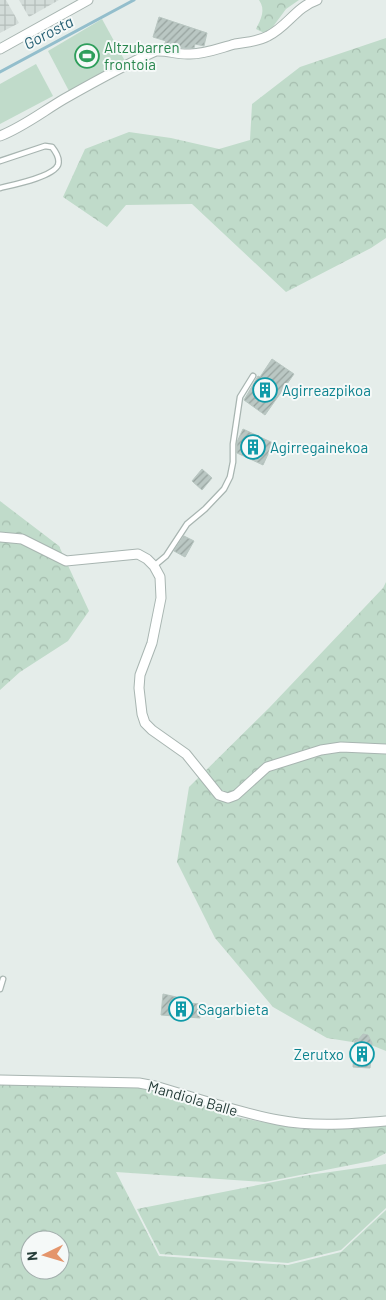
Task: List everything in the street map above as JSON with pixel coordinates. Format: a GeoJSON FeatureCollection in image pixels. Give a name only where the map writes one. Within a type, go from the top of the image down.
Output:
{"type":"FeatureCollection","features":[{"type":"Feature","properties":{"kind":"street"},"geometry":{"type":"LineString","coordinates":[[0,49],[88,0]]}},
{"type":"Feature","properties":{"kind":"street"},"geometry":{"type":"LineString","coordinates":[[0,136],[21,126],[64,99],[156,51],[163,50],[180,54],[191,54],[254,41],[276,32],[298,10],[317,0]]}},
{"type":"Feature","properties":{"kind":"street"},"geometry":{"type":"LineString","coordinates":[[0,537],[22,539],[66,561],[138,554],[154,566],[160,577],[161,598],[152,643],[140,675],[139,688],[142,714],[145,723],[152,730],[186,754],[219,795],[228,798],[236,795],[267,767],[321,750],[341,747],[386,749]]}},
{"type":"Feature","properties":{"kind":"street","name":"Mandiola Balle"},"geometry":{"type":"LineString","coordinates":[[0,1080],[139,1083],[248,1113],[296,1123],[340,1124],[386,1121]]}},
{"type":"Feature","properties":{"kind":"lane"},"geometry":{"type":"LineString","coordinates":[[0,160],[45,146],[52,147],[58,158],[58,165],[50,173],[0,188]]}},
{"type":"Feature","properties":{"kind":"lane"},"geometry":{"type":"LineString","coordinates":[[154,566],[166,556],[187,524],[224,489],[230,477],[233,462],[233,444],[240,397],[253,376]]}},
{"type":"Feature","properties":{"kind":"lane"},"geometry":{"type":"LineString","coordinates":[[0,989],[3,979]]}},
{"type":"Feature","properties":{"kind":"shaded area"},"geometry":{"type":"Polygon","coordinates":[[[0,0],[6,0],[19,23],[0,33],[0,0]]]}},
{"type":"Feature","properties":{"kind":"shaded area"},"geometry":{"type":"Polygon","coordinates":[[[19,0],[59,0],[29,17],[19,0]]]}},
{"type":"Feature","properties":{"kind":"green space"},"geometry":{"type":"Polygon","coordinates":[[[259,0],[299,0],[286,9],[272,28],[264,33],[256,29],[262,11],[259,0]]]}},
{"type":"Feature","properties":{"kind":"green space","name":"Altzubarren frontoia"},"geometry":{"type":"Polygon","coordinates":[[[102,19],[125,61],[69,91],[48,51],[102,19]]]}},
{"type":"Feature","properties":{"kind":"green space"},"geometry":{"type":"Polygon","coordinates":[[[386,38],[386,238],[371,248],[286,292],[192,204],[126,205],[107,227],[63,197],[85,149],[129,132],[171,138],[219,149],[250,140],[252,104],[300,67],[386,38]]]}},
{"type":"Feature","properties":{"kind":"green space"},"geometry":{"type":"Polygon","coordinates":[[[36,64],[53,96],[0,124],[0,84],[36,64]]]}},
{"type":"Feature","properties":{"kind":"green space"},"geometry":{"type":"Polygon","coordinates":[[[0,501],[59,546],[89,611],[68,641],[20,672],[0,690],[0,501]]]}},
{"type":"Feature","properties":{"kind":"green space"},"geometry":{"type":"Polygon","coordinates":[[[386,582],[386,1051],[371,1045],[327,1038],[273,1007],[215,938],[177,862],[189,787],[269,708],[383,588],[386,582]]]}},
{"type":"Feature","properties":{"kind":"green space"},"geometry":{"type":"Polygon","coordinates":[[[0,1085],[140,1086],[240,1118],[302,1129],[350,1128],[386,1124],[386,1153],[371,1161],[265,1182],[116,1172],[159,1256],[288,1265],[341,1252],[386,1210],[386,1300],[0,1300],[0,1085]]]}},
{"type":"Feature","properties":{"kind":"green space"},"geometry":{"type":"Polygon","coordinates":[[[386,1164],[386,1208],[341,1250],[288,1263],[160,1254],[137,1209],[309,1175],[386,1164]]]}},
{"type":"Feature","properties":{"kind":"building"},"geometry":{"type":"Polygon","coordinates":[[[159,17],[207,33],[204,46],[195,44],[194,48],[186,48],[164,45],[166,41],[153,37],[159,17]]]}},
{"type":"Feature","properties":{"kind":"building","name":"Agirreazpikoa"},"geometry":{"type":"Polygon","coordinates":[[[272,359],[294,374],[265,415],[244,400],[258,376],[260,377],[272,359]]]}},
{"type":"Feature","properties":{"kind":"building","name":"Agirregainekoa"},"geometry":{"type":"Polygon","coordinates":[[[243,429],[273,443],[263,465],[237,453],[237,442],[243,429]]]}},
{"type":"Feature","properties":{"kind":"building"},"geometry":{"type":"Polygon","coordinates":[[[202,469],[212,478],[202,490],[192,481],[202,469]]]}},
{"type":"Feature","properties":{"kind":"building"},"geometry":{"type":"Polygon","coordinates":[[[184,536],[194,541],[185,557],[174,551],[184,536]]]}},
{"type":"Feature","properties":{"kind":"building","name":"Sagarbieta"},"geometry":{"type":"Polygon","coordinates":[[[163,994],[190,1000],[189,1003],[201,1004],[200,1018],[161,1015],[163,994]]]}},
{"type":"Feature","properties":{"kind":"building","name":"Zerutxo"},"geometry":{"type":"Polygon","coordinates":[[[363,1034],[368,1035],[372,1043],[370,1068],[353,1067],[355,1040],[358,1040],[363,1034]]]}},
{"type":"Feature","properties":{"kind":"waterway","name":"Gorosta"},"geometry":{"type":"LineString","coordinates":[[0,72],[134,0]]}},
{"type":"Feature","properties":{"kind":"place","name":"Altzubarren frontoia"},"geometry":{"type":"Point","coordinates":[87,56]}},
{"type":"Feature","properties":{"kind":"place","name":"Agirreazpikoa"},"geometry":{"type":"Point","coordinates":[265,390]}},
{"type":"Feature","properties":{"kind":"place","name":"Agirregainekoa"},"geometry":{"type":"Point","coordinates":[253,447]}},
{"type":"Feature","properties":{"kind":"place","name":"Sagarbieta"},"geometry":{"type":"Point","coordinates":[181,1009]}},
{"type":"Feature","properties":{"kind":"place","name":"Zerutxo"},"geometry":{"type":"Point","coordinates":[362,1054]}}]}
